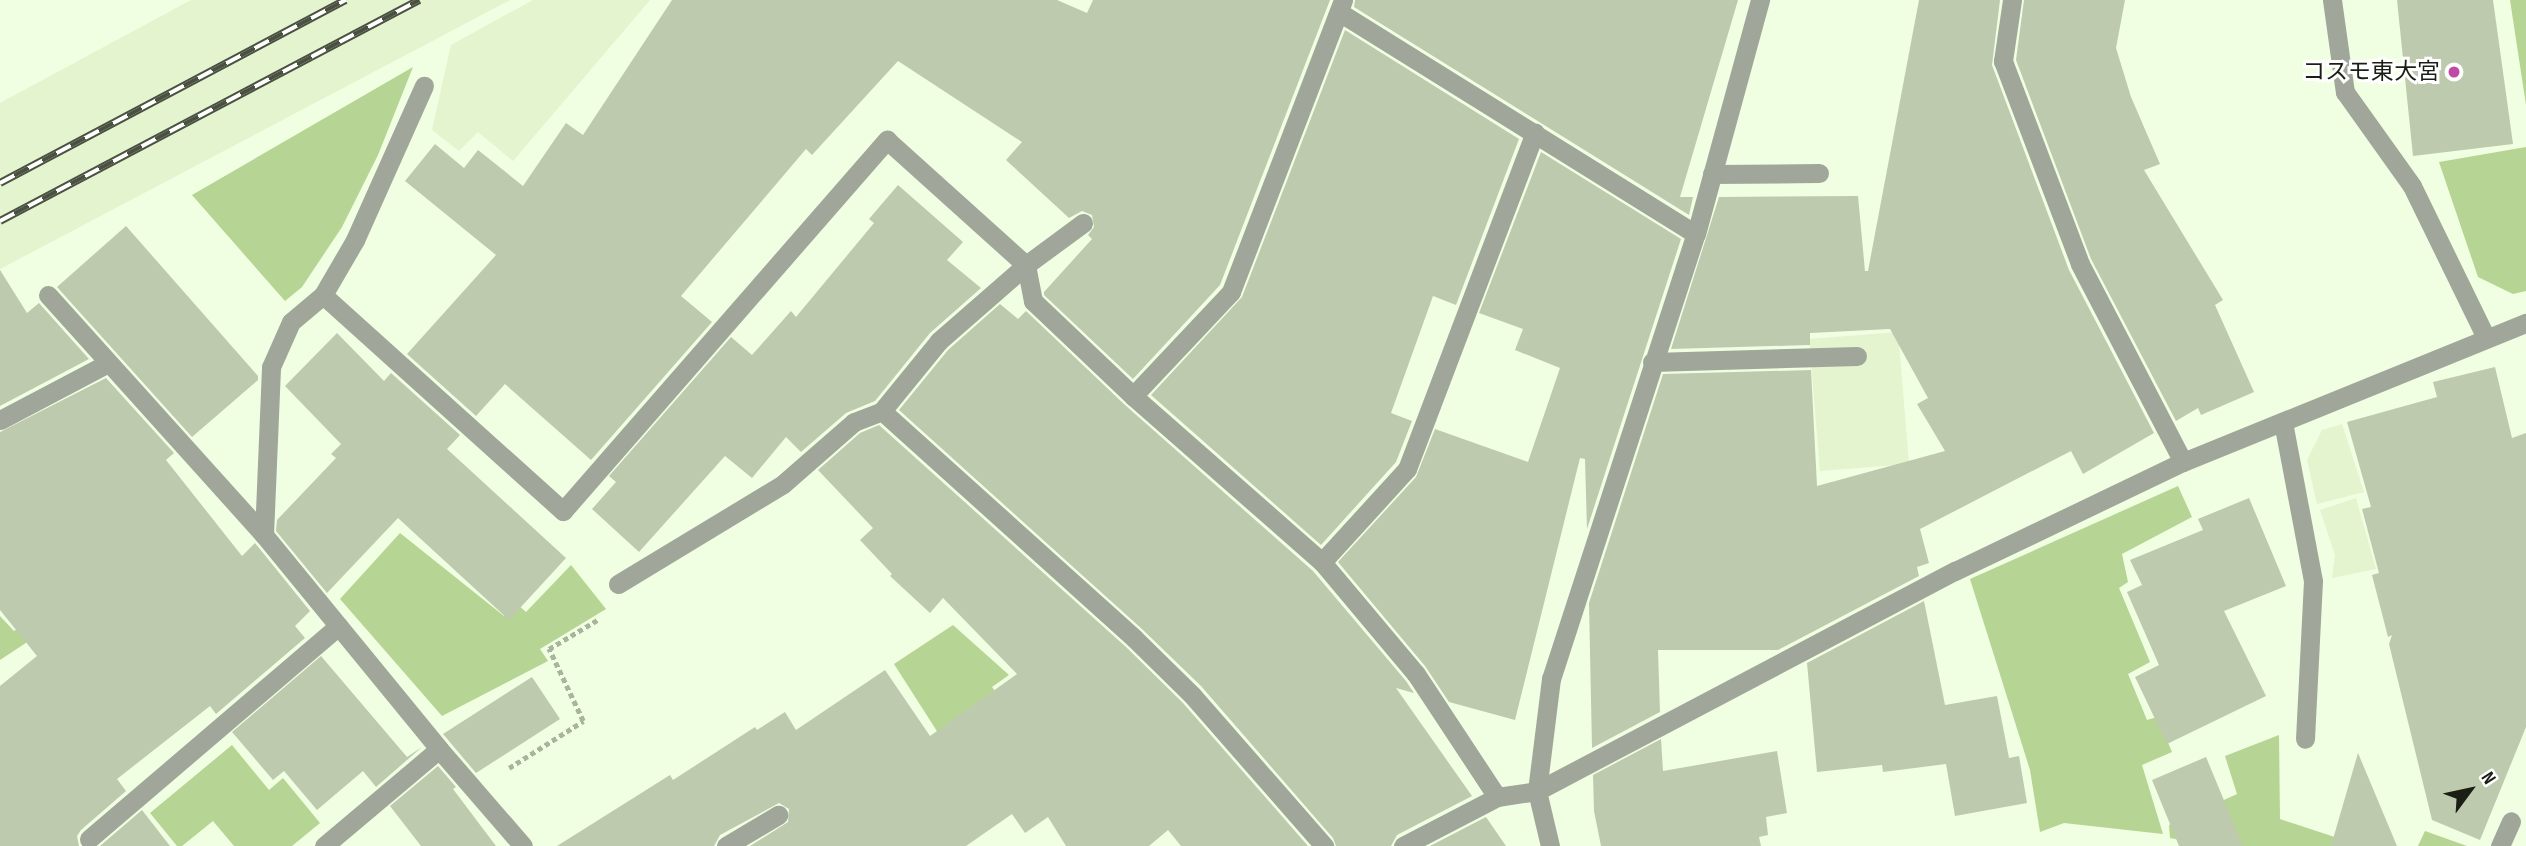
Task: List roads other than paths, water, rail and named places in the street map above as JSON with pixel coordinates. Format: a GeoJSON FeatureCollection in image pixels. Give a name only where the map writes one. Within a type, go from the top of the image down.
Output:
{"type":"FeatureCollection","features":[{"type":"Feature","properties":{"kind":"street"},"geometry":{"type":"LineString","coordinates":[[1550,846],[1537,791],[1550,679],[1696,234],[1760,0]]}},
{"type":"Feature","properties":{"kind":"street"},"geometry":{"type":"LineString","coordinates":[[2012,0],[2003,61],[2080,264],[2183,462]]}},
{"type":"Feature","properties":{"kind":"street"},"geometry":{"type":"LineString","coordinates":[[2332,0],[2345,92],[2412,186],[2486,338]]}},
{"type":"Feature","properties":{"kind":"street"},"geometry":{"type":"LineString","coordinates":[[1133,396],[1231,292],[1341,6],[1696,234]]}},
{"type":"Feature","properties":{"kind":"street"},"geometry":{"type":"LineString","coordinates":[[264,535],[271,367],[291,322],[323,295],[355,240],[425,86]]}},
{"type":"Feature","properties":{"kind":"street"},"geometry":{"type":"LineString","coordinates":[[1322,562],[1408,470],[1535,132]]}},
{"type":"Feature","properties":{"kind":"street"},"geometry":{"type":"LineString","coordinates":[[323,295],[563,511],[887,140],[1026,265],[1033,301],[1133,396],[1322,562],[1416,674],[1497,797]]}},
{"type":"Feature","properties":{"kind":"street"},"geometry":{"type":"LineString","coordinates":[[1712,174],[1819,173]]}},
{"type":"Feature","properties":{"kind":"street"},"geometry":{"type":"LineString","coordinates":[[618,584],[783,484],[854,422],[882,411],[939,341],[1026,265],[1083,223]]}},
{"type":"Feature","properties":{"kind":"street"},"geometry":{"type":"LineString","coordinates":[[48,295],[264,535],[439,749],[523,846]]}},
{"type":"Feature","properties":{"kind":"street"},"geometry":{"type":"LineString","coordinates":[[1403,846],[1497,797],[1537,791],[1955,571],[2183,462],[2526,323]]}},
{"type":"Feature","properties":{"kind":"street"},"geometry":{"type":"LineString","coordinates":[[1652,362],[1857,356]]}},
{"type":"Feature","properties":{"kind":"street"},"geometry":{"type":"LineString","coordinates":[[0,420],[108,363]]}},
{"type":"Feature","properties":{"kind":"street"},"geometry":{"type":"LineString","coordinates":[[882,411],[1163,667],[1247,755],[1324,846]]}},
{"type":"Feature","properties":{"kind":"street"},"geometry":{"type":"LineString","coordinates":[[2283,422],[2313,580],[2305,739]]}},
{"type":"Feature","properties":{"kind":"street"},"geometry":{"type":"LineString","coordinates":[[89,839],[338,626]]}},
{"type":"Feature","properties":{"kind":"street"},"geometry":{"type":"LineString","coordinates":[[324,846],[439,749]]}},
{"type":"Feature","properties":{"kind":"street"},"geometry":{"type":"LineString","coordinates":[[726,846],[778,815]]}},
{"type":"Feature","properties":{"kind":"street"},"geometry":{"type":"LineString","coordinates":[[2500,846],[2511,821]]}},
{"type":"Feature","properties":{"kind":"railway"},"geometry":{"type":"LineString","coordinates":[[0,183],[346,0]]}},
{"type":"Feature","properties":{"kind":"railway"},"geometry":{"type":"LineString","coordinates":[[0,221],[419,0]]}},
{"type":"Feature","properties":{"kind":"place","name":"コスモ東大宮"},"geometry":{"type":"Point","coordinates":[2454,72]}}]}
